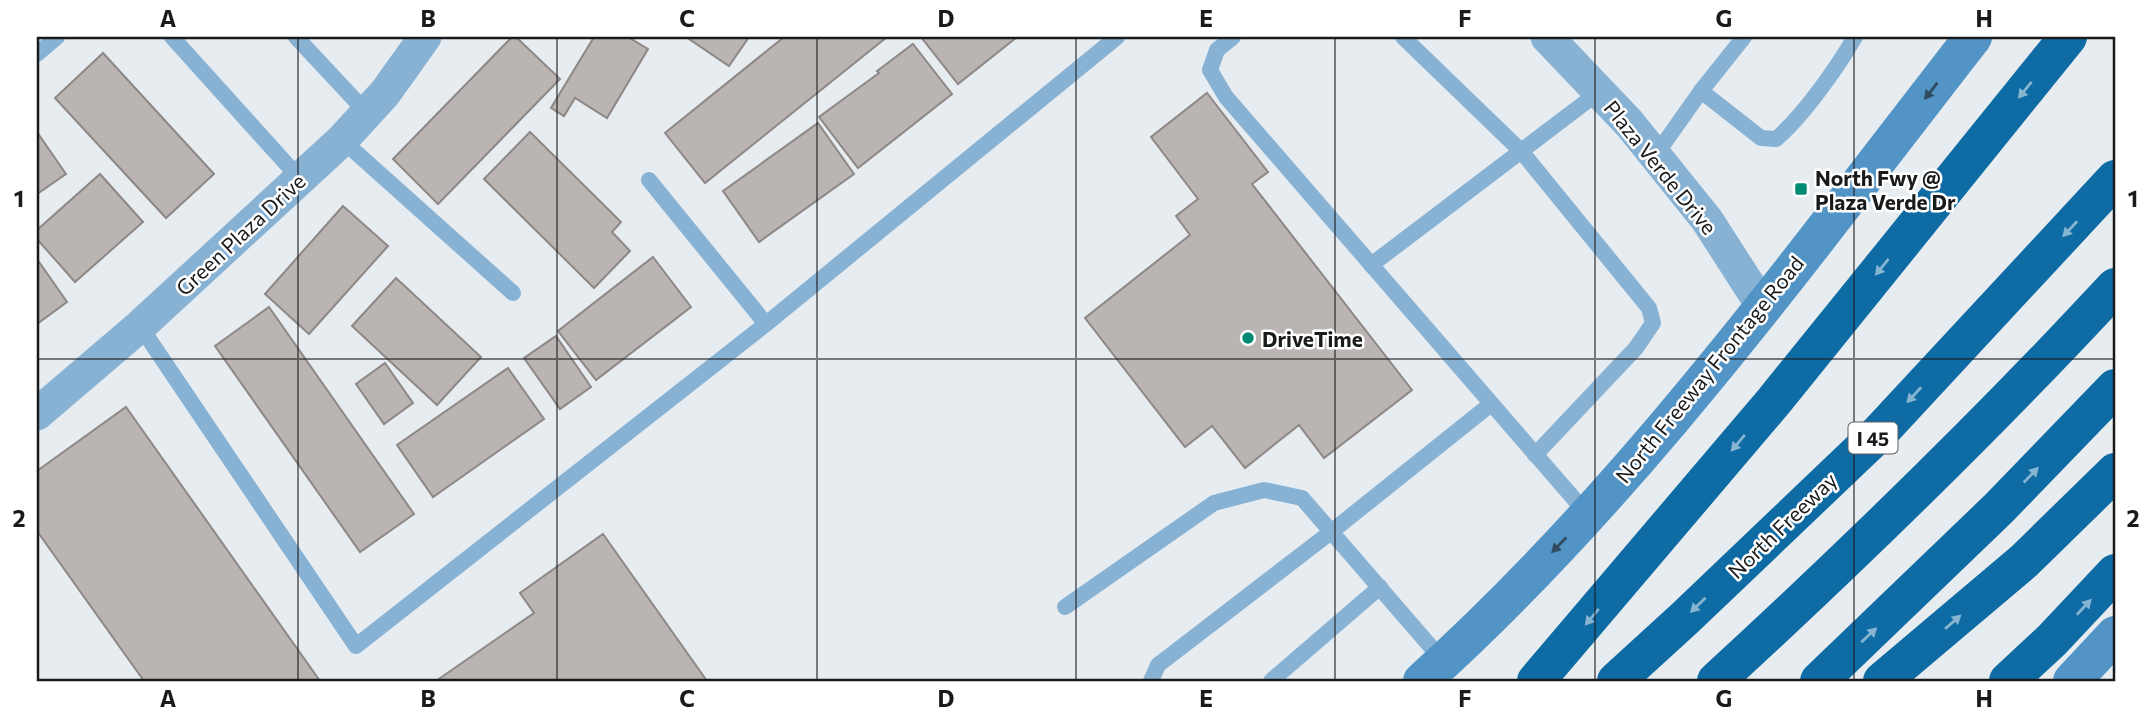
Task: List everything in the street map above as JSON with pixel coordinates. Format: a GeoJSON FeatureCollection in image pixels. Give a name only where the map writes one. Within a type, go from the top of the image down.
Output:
{"type":"FeatureCollection","features":[{"type":"Feature","properties":{"kind":"highway"},"geometry":{"type":"LineString","coordinates":[[1536,681],[1774,401],[2068,37]]}},
{"type":"Feature","properties":{"kind":"highway","name":"North Freeway"},"geometry":{"type":"LineString","coordinates":[[1616,681],[1880,432],[2115,178]]}},
{"type":"Feature","properties":{"kind":"highway"},"geometry":{"type":"LineString","coordinates":[[1716,681],[2004,405],[2115,286]]}},
{"type":"Feature","properties":{"kind":"highway"},"geometry":{"type":"LineString","coordinates":[[1819,681],[1989,518],[2115,388]]}},
{"type":"Feature","properties":{"kind":"highway"},"geometry":{"type":"LineString","coordinates":[[1882,681],[2024,561],[2115,472]]}},
{"type":"Feature","properties":{"kind":"highway"},"geometry":{"type":"LineString","coordinates":[[2008,681],[2052,640],[2115,573]]}},
{"type":"Feature","properties":{"kind":"main road","name":"North Freeway Frontage Road"},"geometry":{"type":"LineString","coordinates":[[1433,671],[1588,514],[1647,448],[1763,307],[1973,37]]}},
{"type":"Feature","properties":{"kind":"main road"},"geometry":{"type":"LineString","coordinates":[[2072,681],[2115,635]]}},
{"type":"Feature","properties":{"kind":"street","name":"Green Plaza Drive"},"geometry":{"type":"LineString","coordinates":[[37,414],[140,326],[342,140],[385,93],[425,37]]}},
{"type":"Feature","properties":{"kind":"street","name":"Plaza Verde Drive"},"geometry":{"type":"LineString","coordinates":[[1550,38],[1629,123],[1707,220],[1763,307]]}},
{"type":"Feature","properties":{"kind":"lane"},"geometry":{"type":"LineString","coordinates":[[37,54],[57,37]]}},
{"type":"Feature","properties":{"kind":"lane"},"geometry":{"type":"LineString","coordinates":[[172,37],[300,178]]}},
{"type":"Feature","properties":{"kind":"lane"},"geometry":{"type":"LineString","coordinates":[[296,37],[367,113]]}},
{"type":"Feature","properties":{"kind":"lane"},"geometry":{"type":"LineString","coordinates":[[140,326],[356,646],[766,324],[1117,37]]}},
{"type":"Feature","properties":{"kind":"lane"},"geometry":{"type":"LineString","coordinates":[[1233,37],[1217,50],[1210,70],[1226,97],[1588,514]]}},
{"type":"Feature","properties":{"kind":"lane"},"geometry":{"type":"LineString","coordinates":[[1403,37],[1521,151],[1649,308],[1653,323],[1636,348],[1535,455]]}},
{"type":"Feature","properties":{"kind":"lane"},"geometry":{"type":"LineString","coordinates":[[1655,156],[1744,37]]}},
{"type":"Feature","properties":{"kind":"lane"},"geometry":{"type":"LineString","coordinates":[[1701,91],[1761,138],[1776,139],[1813,97],[1845,55],[1855,37]]}},
{"type":"Feature","properties":{"kind":"lane"},"geometry":{"type":"LineString","coordinates":[[1371,265],[1599,92]]}},
{"type":"Feature","properties":{"kind":"lane"},"geometry":{"type":"LineString","coordinates":[[342,140],[513,293]]}},
{"type":"Feature","properties":{"kind":"lane"},"geometry":{"type":"LineString","coordinates":[[649,180],[766,324]]}},
{"type":"Feature","properties":{"kind":"lane"},"geometry":{"type":"LineString","coordinates":[[1151,681],[1158,666],[1491,404]]}},
{"type":"Feature","properties":{"kind":"lane"},"geometry":{"type":"LineString","coordinates":[[1065,607],[1214,503],[1264,490],[1302,498],[1380,587],[1433,671]]}},
{"type":"Feature","properties":{"kind":"lane"},"geometry":{"type":"LineString","coordinates":[[1271,681],[1380,587]]}},
{"type":"Feature","properties":{"kind":"building"},"geometry":{"type":"Polygon","coordinates":[[[512,37],[516,37],[560,79],[438,204],[393,159],[512,37]]]}},
{"type":"Feature","properties":{"kind":"building"},"geometry":{"type":"Polygon","coordinates":[[[594,37],[628,37],[648,49],[607,118],[575,98],[564,116],[551,108],[594,37]]]}},
{"type":"Feature","properties":{"kind":"building"},"geometry":{"type":"Polygon","coordinates":[[[686,37],[749,37],[729,66],[686,37]]]}},
{"type":"Feature","properties":{"kind":"building"},"geometry":{"type":"Polygon","coordinates":[[[784,37],[887,37],[705,183],[665,133],[784,37]]]}},
{"type":"Feature","properties":{"kind":"building"},"geometry":{"type":"Polygon","coordinates":[[[921,37],[1017,37],[958,84],[921,37]]]}},
{"type":"Feature","properties":{"kind":"building"},"geometry":{"type":"Polygon","coordinates":[[[913,44],[952,94],[858,168],[819,117],[913,44]]]}},
{"type":"Feature","properties":{"kind":"building"},"geometry":{"type":"Polygon","coordinates":[[[103,53],[214,174],[166,218],[55,98],[103,53]]]}},
{"type":"Feature","properties":{"kind":"building"},"geometry":{"type":"Polygon","coordinates":[[[1207,93],[1268,172],[1252,184],[1412,390],[1324,458],[1299,425],[1245,468],[1212,426],[1185,447],[1085,318],[1190,235],[1176,216],[1198,199],[1151,137],[1207,93]]]}},
{"type":"Feature","properties":{"kind":"building"},"geometry":{"type":"Polygon","coordinates":[[[818,123],[854,174],[759,242],[723,191],[818,123]]]}},
{"type":"Feature","properties":{"kind":"building"},"geometry":{"type":"Polygon","coordinates":[[[37,132],[66,174],[37,194],[37,132]]]}},
{"type":"Feature","properties":{"kind":"building"},"geometry":{"type":"Polygon","coordinates":[[[530,132],[621,222],[612,232],[630,251],[594,288],[484,179],[530,132]]]}},
{"type":"Feature","properties":{"kind":"building"},"geometry":{"type":"Polygon","coordinates":[[[100,174],[143,222],[75,282],[37,239],[37,230],[100,174]]]}},
{"type":"Feature","properties":{"kind":"building"},"geometry":{"type":"Polygon","coordinates":[[[343,206],[388,246],[309,334],[265,294],[343,206]]]}},
{"type":"Feature","properties":{"kind":"building"},"geometry":{"type":"Polygon","coordinates":[[[653,257],[691,307],[596,380],[558,331],[653,257]]]}},
{"type":"Feature","properties":{"kind":"building"},"geometry":{"type":"Polygon","coordinates":[[[37,259],[67,302],[37,324],[37,259]]]}},
{"type":"Feature","properties":{"kind":"building"},"geometry":{"type":"Polygon","coordinates":[[[396,278],[481,357],[437,405],[352,326],[396,278]]]}},
{"type":"Feature","properties":{"kind":"building"},"geometry":{"type":"Polygon","coordinates":[[[269,307],[414,514],[360,552],[215,346],[269,307]]]}},
{"type":"Feature","properties":{"kind":"building"},"geometry":{"type":"Polygon","coordinates":[[[556,336],[591,387],[560,409],[524,358],[556,336]]]}},
{"type":"Feature","properties":{"kind":"building"},"geometry":{"type":"Polygon","coordinates":[[[385,363],[413,403],[384,424],[356,384],[385,363]]]}},
{"type":"Feature","properties":{"kind":"building"},"geometry":{"type":"Polygon","coordinates":[[[508,368],[544,419],[433,497],[397,445],[508,368]]]}},
{"type":"Feature","properties":{"kind":"building"},"geometry":{"type":"Polygon","coordinates":[[[126,407],[320,681],[144,681],[37,531],[37,471],[126,407]]]}},
{"type":"Feature","properties":{"kind":"building"},"geometry":{"type":"Polygon","coordinates":[[[603,534],[707,681],[436,681],[534,613],[520,593],[603,534]]]}},
{"type":"Feature","properties":{"kind":"place","name":"North Fwy @ Plaza Verde Dr"},"geometry":{"type":"Point","coordinates":[1801,189]}},
{"type":"Feature","properties":{"kind":"place","name":"DriveTime"},"geometry":{"type":"Point","coordinates":[1248,338]}}]}
